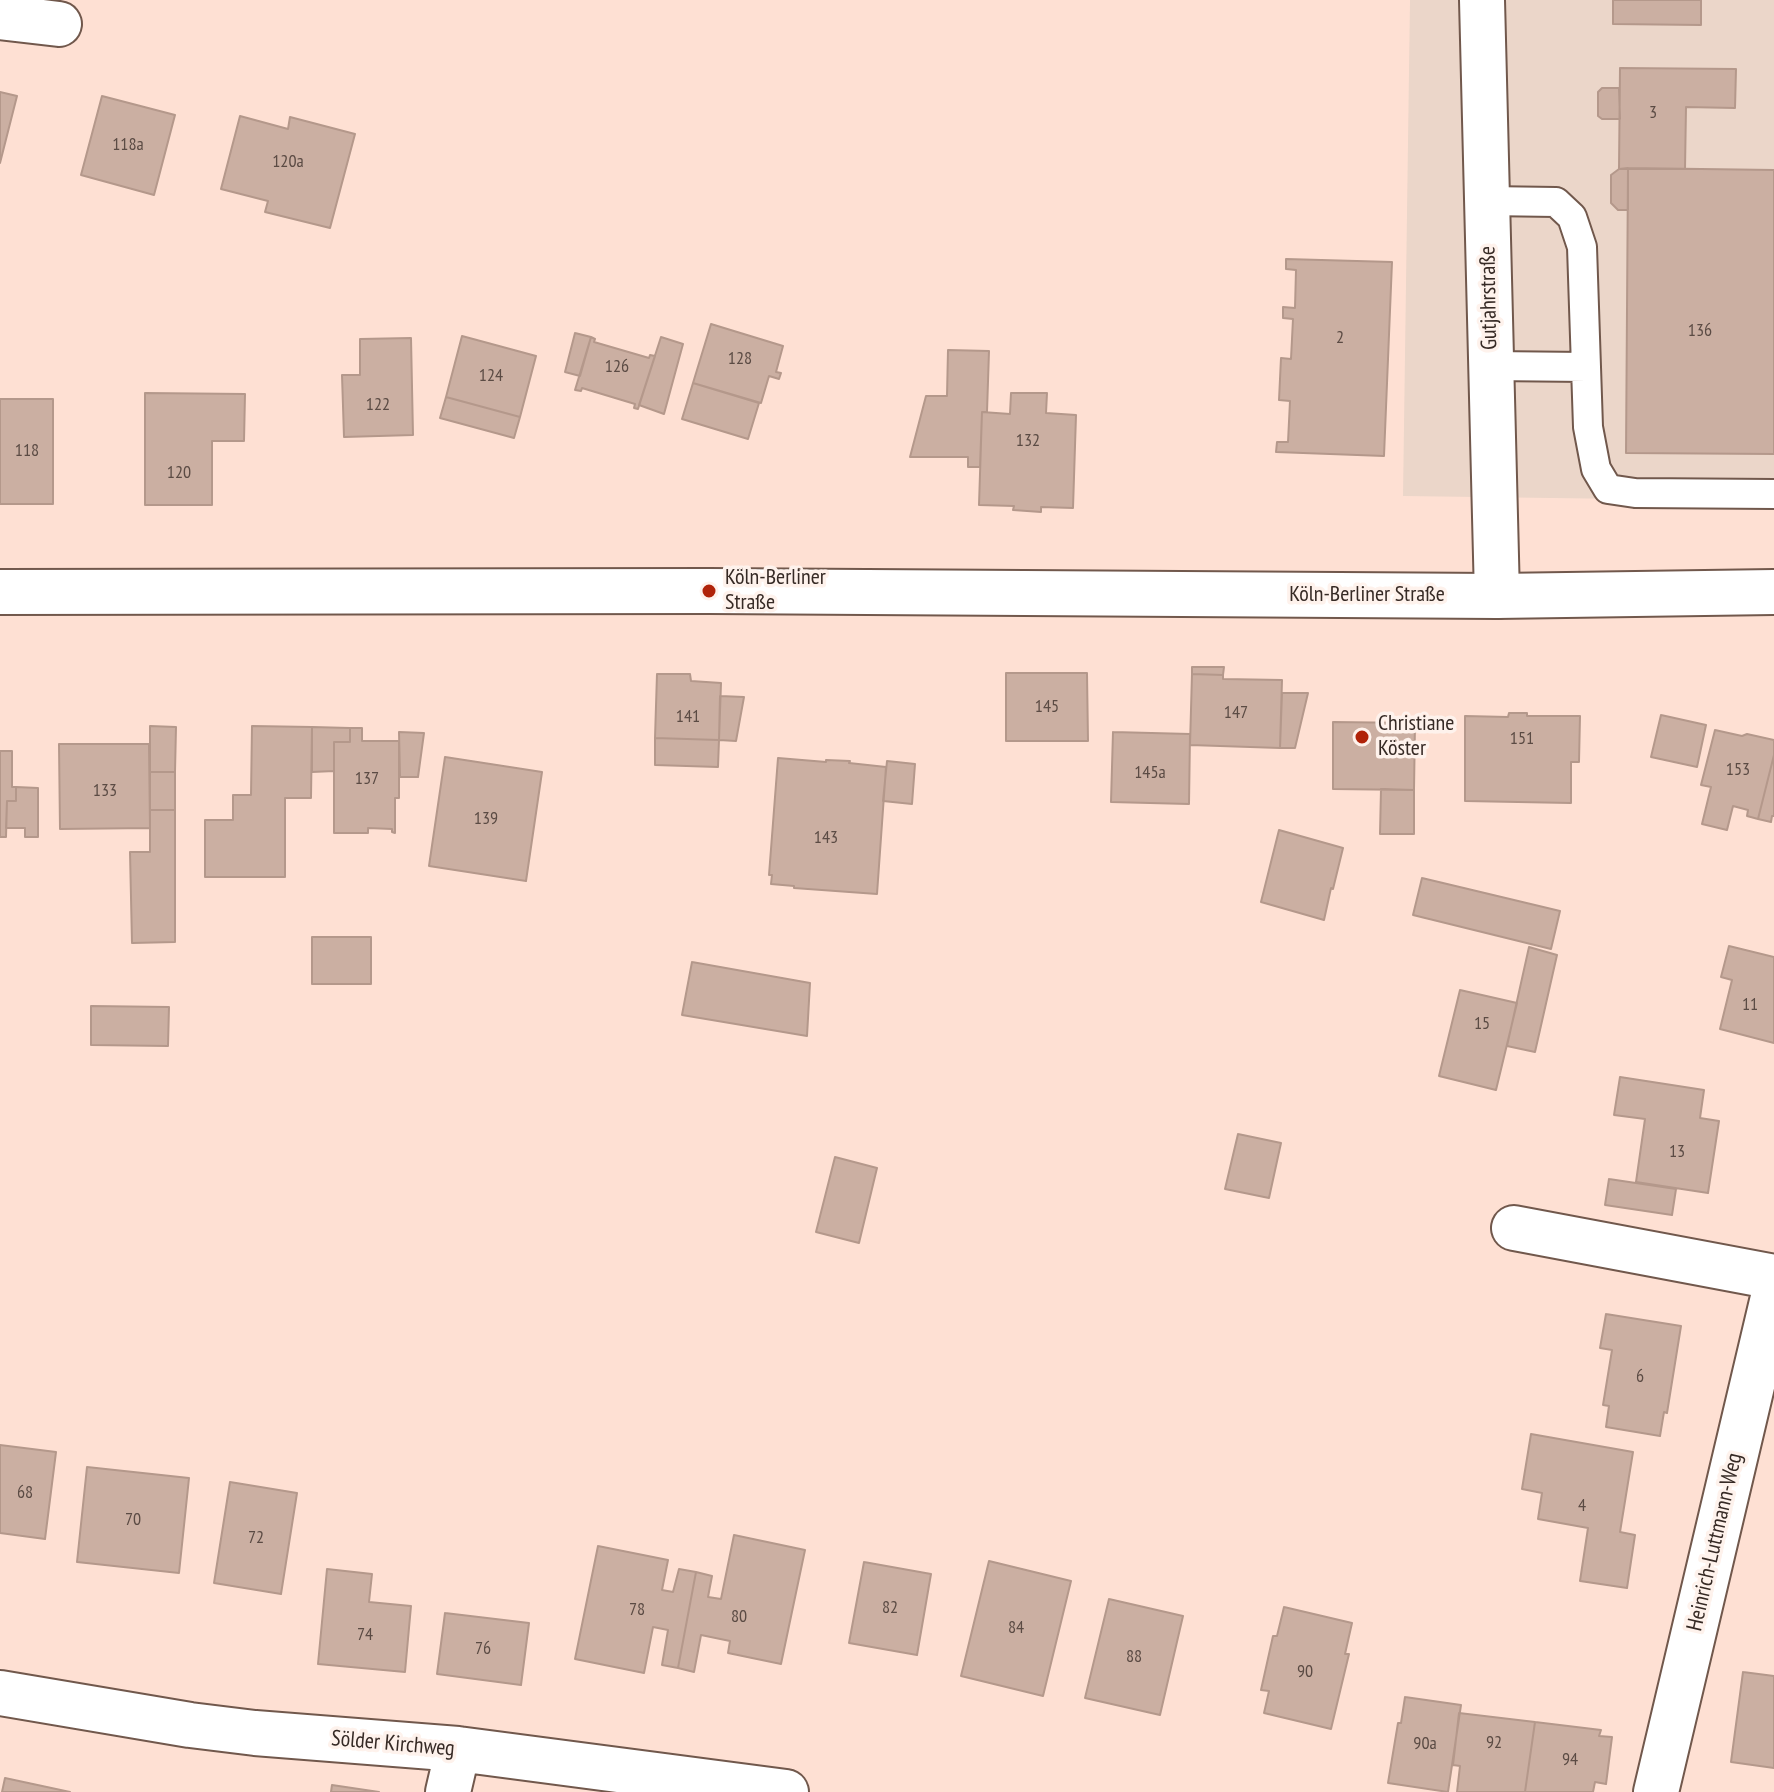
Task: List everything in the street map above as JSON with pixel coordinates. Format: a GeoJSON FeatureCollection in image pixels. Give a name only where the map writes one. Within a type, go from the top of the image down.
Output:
{"type":"FeatureCollection","features":[{"type":"Feature","properties":{"kind":"street","name":"Gutjahrstraße"},"geometry":{"type":"LineString","coordinates":[[1482,0],[1497,596]]}},
{"type":"Feature","properties":{"kind":"street"},"geometry":{"type":"LineString","coordinates":[[0,17],[59,24]]}},
{"type":"Feature","properties":{"kind":"street","name":"Köln-Berliner Straße"},"geometry":{"type":"LineString","coordinates":[[0,592],[709,591],[1497,596],[1774,592]]}},
{"type":"Feature","properties":{"kind":"street"},"geometry":{"type":"LineString","coordinates":[[1514,1228],[1774,1277]]}},
{"type":"Feature","properties":{"kind":"street","name":"Heinrich-Luttmann-Weg"},"geometry":{"type":"LineString","coordinates":[[1656,1792],[1774,1293]]}},
{"type":"Feature","properties":{"kind":"street","name":"Sölder Kirchweg"},"geometry":{"type":"LineString","coordinates":[[0,1693],[190,1725],[458,1749],[786,1792]]}},
{"type":"Feature","properties":{"kind":"street"},"geometry":{"type":"LineString","coordinates":[[448,1792],[458,1749]]}},
{"type":"Feature","properties":{"kind":"lane"},"geometry":{"type":"LineString","coordinates":[[1487,201],[1556,202],[1572,217],[1582,247],[1588,427],[1596,469],[1608,489],[1635,493],[1774,494]]}},
{"type":"Feature","properties":{"kind":"lane"},"geometry":{"type":"LineString","coordinates":[[1491,366],[1586,367]]}},
{"type":"Feature","properties":{"kind":"shaded area"},"geometry":{"type":"Polygon","coordinates":[[[1410,0],[1774,0],[1774,501],[1403,496],[1410,0]]]}},
{"type":"Feature","properties":{"kind":"building"},"geometry":{"type":"Polygon","coordinates":[[[1613,0],[1701,0],[1701,25],[1613,24],[1613,0]]]}},
{"type":"Feature","properties":{"kind":"building"},"geometry":{"type":"Polygon","coordinates":[[[1620,68],[1736,69],[1735,108],[1686,107],[1685,169],[1619,169],[1620,68]]]}},
{"type":"Feature","properties":{"kind":"building"},"geometry":{"type":"Polygon","coordinates":[[[1602,88],[1619,88],[1620,119],[1602,119],[1598,116],[1598,92],[1602,88]]]}},
{"type":"Feature","properties":{"kind":"building"},"geometry":{"type":"Polygon","coordinates":[[[0,92],[17,96],[0,163],[0,92]]]}},
{"type":"Feature","properties":{"kind":"building"},"geometry":{"type":"Polygon","coordinates":[[[102,96],[175,115],[154,195],[81,175],[102,96]]]}},
{"type":"Feature","properties":{"kind":"building"},"geometry":{"type":"Polygon","coordinates":[[[240,116],[288,129],[290,117],[355,134],[330,228],[265,212],[268,201],[221,189],[240,116]]]}},
{"type":"Feature","properties":{"kind":"building"},"geometry":{"type":"Polygon","coordinates":[[[1628,168],[1774,170],[1774,454],[1626,453],[1628,168]]]}},
{"type":"Feature","properties":{"kind":"building"},"geometry":{"type":"Polygon","coordinates":[[[1628,168],[1628,210],[1618,210],[1611,203],[1611,175],[1619,169],[1628,168]]]}},
{"type":"Feature","properties":{"kind":"building"},"geometry":{"type":"Polygon","coordinates":[[[1286,259],[1392,262],[1384,456],[1276,452],[1277,442],[1288,442],[1290,401],[1279,400],[1281,358],[1291,359],[1293,319],[1283,318],[1283,307],[1295,308],[1296,270],[1286,269],[1286,259]]]}},
{"type":"Feature","properties":{"kind":"building"},"geometry":{"type":"Polygon","coordinates":[[[711,324],[783,346],[776,372],[781,373],[779,379],[769,376],[761,403],[693,383],[711,324]]]}},
{"type":"Feature","properties":{"kind":"building"},"geometry":{"type":"Polygon","coordinates":[[[575,333],[591,337],[580,376],[565,372],[575,333]]]}},
{"type":"Feature","properties":{"kind":"building"},"geometry":{"type":"Polygon","coordinates":[[[462,336],[536,356],[520,417],[446,397],[462,336]]]}},
{"type":"Feature","properties":{"kind":"building"},"geometry":{"type":"Polygon","coordinates":[[[591,337],[595,339],[594,342],[649,358],[650,355],[655,356],[638,409],[634,408],[635,404],[582,388],[581,391],[575,390],[591,337]]]}},
{"type":"Feature","properties":{"kind":"building"},"geometry":{"type":"Polygon","coordinates":[[[661,337],[683,344],[664,414],[639,405],[661,337]]]}},
{"type":"Feature","properties":{"kind":"building"},"geometry":{"type":"Polygon","coordinates":[[[411,338],[413,435],[344,437],[342,375],[360,375],[360,339],[411,338]]]}},
{"type":"Feature","properties":{"kind":"building"},"geometry":{"type":"Polygon","coordinates":[[[948,350],[989,351],[987,412],[982,412],[980,467],[968,467],[968,457],[910,457],[926,396],[947,396],[948,350]]]}},
{"type":"Feature","properties":{"kind":"building"},"geometry":{"type":"Polygon","coordinates":[[[693,383],[759,403],[748,439],[682,419],[693,383]]]}},
{"type":"Feature","properties":{"kind":"building"},"geometry":{"type":"Polygon","coordinates":[[[145,393],[245,394],[244,441],[212,441],[212,505],[145,505],[145,393]]]}},
{"type":"Feature","properties":{"kind":"building"},"geometry":{"type":"Polygon","coordinates":[[[1011,393],[1047,393],[1046,413],[1076,415],[1073,508],[1041,507],[1041,512],[1013,510],[1014,506],[979,505],[982,412],[1010,414],[1011,393]]]}},
{"type":"Feature","properties":{"kind":"building"},"geometry":{"type":"Polygon","coordinates":[[[446,397],[520,417],[514,438],[440,418],[446,397]]]}},
{"type":"Feature","properties":{"kind":"building"},"geometry":{"type":"Polygon","coordinates":[[[0,399],[53,399],[53,504],[0,504],[0,399]]]}},
{"type":"Feature","properties":{"kind":"building"},"geometry":{"type":"Polygon","coordinates":[[[1192,667],[1224,667],[1223,675],[1192,674],[1192,667]]]}},
{"type":"Feature","properties":{"kind":"building"},"geometry":{"type":"Polygon","coordinates":[[[1006,673],[1087,673],[1088,741],[1006,741],[1006,673]]]}},
{"type":"Feature","properties":{"kind":"building"},"geometry":{"type":"Polygon","coordinates":[[[657,674],[690,674],[691,681],[721,683],[719,740],[655,738],[657,674]]]}},
{"type":"Feature","properties":{"kind":"building"},"geometry":{"type":"Polygon","coordinates":[[[1192,674],[1223,675],[1223,679],[1282,680],[1280,748],[1190,745],[1192,674]]]}},
{"type":"Feature","properties":{"kind":"building"},"geometry":{"type":"Polygon","coordinates":[[[1282,693],[1308,693],[1295,748],[1280,748],[1282,693]]]}},
{"type":"Feature","properties":{"kind":"building"},"geometry":{"type":"Polygon","coordinates":[[[720,696],[744,697],[736,741],[719,740],[720,696]]]}},
{"type":"Feature","properties":{"kind":"building"},"geometry":{"type":"Polygon","coordinates":[[[1509,713],[1580,716],[1579,762],[1571,762],[1571,803],[1465,801],[1465,716],[1508,717],[1509,713]]]}},
{"type":"Feature","properties":{"kind":"building"},"geometry":{"type":"Polygon","coordinates":[[[1661,715],[1706,725],[1697,767],[1651,757],[1661,715]]]}},
{"type":"Feature","properties":{"kind":"building"},"geometry":{"type":"Polygon","coordinates":[[[1333,722],[1415,723],[1414,790],[1333,789],[1333,722]]]}},
{"type":"Feature","properties":{"kind":"building"},"geometry":{"type":"Polygon","coordinates":[[[150,726],[176,727],[175,772],[150,772],[150,726]]]}},
{"type":"Feature","properties":{"kind":"building"},"geometry":{"type":"Polygon","coordinates":[[[252,726],[312,727],[311,798],[285,798],[285,877],[205,877],[205,820],[233,820],[233,795],[251,795],[252,726]]]}},
{"type":"Feature","properties":{"kind":"building"},"geometry":{"type":"Polygon","coordinates":[[[312,727],[350,728],[350,742],[334,742],[334,771],[312,772],[312,727]]]}},
{"type":"Feature","properties":{"kind":"building"},"geometry":{"type":"Polygon","coordinates":[[[350,728],[362,728],[362,741],[399,741],[399,798],[395,798],[395,833],[392,829],[368,828],[368,833],[334,833],[334,742],[350,742],[350,728]]]}},
{"type":"Feature","properties":{"kind":"building"},"geometry":{"type":"Polygon","coordinates":[[[1715,730],[1774,740],[1774,755],[1758,819],[1747,816],[1748,810],[1733,806],[1727,830],[1702,824],[1711,787],[1701,785],[1715,730]]]}},
{"type":"Feature","properties":{"kind":"building"},"geometry":{"type":"Polygon","coordinates":[[[399,732],[424,733],[418,777],[400,777],[399,732]]]}},
{"type":"Feature","properties":{"kind":"building"},"geometry":{"type":"Polygon","coordinates":[[[1113,732],[1190,734],[1189,804],[1111,802],[1113,732]]]}},
{"type":"Feature","properties":{"kind":"building"},"geometry":{"type":"Polygon","coordinates":[[[655,738],[719,740],[718,767],[655,765],[655,738]]]}},
{"type":"Feature","properties":{"kind":"building"},"geometry":{"type":"Polygon","coordinates":[[[59,744],[149,744],[150,828],[60,829],[59,744]]]}},
{"type":"Feature","properties":{"kind":"building"},"geometry":{"type":"Polygon","coordinates":[[[0,751],[12,751],[12,787],[16,787],[16,801],[7,801],[6,837],[0,837],[0,751]]]}},
{"type":"Feature","properties":{"kind":"building"},"geometry":{"type":"Polygon","coordinates":[[[1774,755],[1774,816],[1771,822],[1758,819],[1774,755]]]}},
{"type":"Feature","properties":{"kind":"building"},"geometry":{"type":"Polygon","coordinates":[[[445,757],[542,772],[526,881],[429,866],[445,757]]]}},
{"type":"Feature","properties":{"kind":"building"},"geometry":{"type":"Polygon","coordinates":[[[778,758],[850,761],[886,767],[877,894],[771,884],[772,875],[769,875],[778,758]]]}},
{"type":"Feature","properties":{"kind":"building"},"geometry":{"type":"Polygon","coordinates":[[[887,761],[915,764],[912,804],[883,801],[887,761]]]}},
{"type":"Feature","properties":{"kind":"building"},"geometry":{"type":"Polygon","coordinates":[[[150,772],[175,772],[175,810],[150,810],[150,772]]]}},
{"type":"Feature","properties":{"kind":"building"},"geometry":{"type":"Polygon","coordinates":[[[16,787],[38,788],[38,837],[25,837],[25,828],[6,828],[7,801],[16,801],[16,787]]]}},
{"type":"Feature","properties":{"kind":"building"},"geometry":{"type":"Polygon","coordinates":[[[1381,789],[1414,790],[1414,834],[1380,834],[1381,789]]]}},
{"type":"Feature","properties":{"kind":"building"},"geometry":{"type":"Polygon","coordinates":[[[150,810],[175,810],[175,942],[132,943],[130,852],[150,852],[150,810]]]}},
{"type":"Feature","properties":{"kind":"building"},"geometry":{"type":"Polygon","coordinates":[[[1279,830],[1343,848],[1324,920],[1261,902],[1279,830]]]}},
{"type":"Feature","properties":{"kind":"building"},"geometry":{"type":"Polygon","coordinates":[[[1422,878],[1560,911],[1551,949],[1413,915],[1422,878]]]}},
{"type":"Feature","properties":{"kind":"building"},"geometry":{"type":"Polygon","coordinates":[[[312,937],[371,937],[371,984],[312,984],[312,937]]]}},
{"type":"Feature","properties":{"kind":"building"},"geometry":{"type":"Polygon","coordinates":[[[1729,946],[1774,957],[1774,1043],[1720,1029],[1732,980],[1721,977],[1729,946]]]}},
{"type":"Feature","properties":{"kind":"building"},"geometry":{"type":"Polygon","coordinates":[[[1529,947],[1557,955],[1535,1052],[1507,1046],[1529,947]]]}},
{"type":"Feature","properties":{"kind":"building"},"geometry":{"type":"Polygon","coordinates":[[[692,962],[810,983],[807,1036],[682,1015],[692,962]]]}},
{"type":"Feature","properties":{"kind":"building"},"geometry":{"type":"Polygon","coordinates":[[[1460,990],[1517,1003],[1496,1090],[1439,1076],[1460,990]]]}},
{"type":"Feature","properties":{"kind":"building"},"geometry":{"type":"Polygon","coordinates":[[[91,1006],[169,1007],[168,1046],[91,1045],[91,1006]]]}},
{"type":"Feature","properties":{"kind":"building"},"geometry":{"type":"Polygon","coordinates":[[[1620,1077],[1704,1090],[1700,1118],[1719,1121],[1708,1193],[1636,1182],[1645,1119],[1614,1115],[1620,1077]]]}},
{"type":"Feature","properties":{"kind":"building"},"geometry":{"type":"Polygon","coordinates":[[[1238,1134],[1281,1143],[1269,1198],[1225,1189],[1238,1134]]]}},
{"type":"Feature","properties":{"kind":"building"},"geometry":{"type":"Polygon","coordinates":[[[835,1157],[877,1168],[859,1243],[816,1232],[835,1157]]]}},
{"type":"Feature","properties":{"kind":"building"},"geometry":{"type":"Polygon","coordinates":[[[1609,1179],[1676,1189],[1672,1215],[1605,1205],[1609,1179]]]}},
{"type":"Feature","properties":{"kind":"building"},"geometry":{"type":"Polygon","coordinates":[[[1606,1314],[1681,1326],[1667,1413],[1664,1412],[1660,1436],[1606,1427],[1609,1406],[1603,1405],[1612,1350],[1600,1348],[1606,1314]]]}},
{"type":"Feature","properties":{"kind":"building"},"geometry":{"type":"Polygon","coordinates":[[[1531,1434],[1633,1452],[1620,1532],[1635,1535],[1627,1588],[1580,1581],[1588,1528],[1538,1519],[1542,1493],[1522,1489],[1531,1434]]]}},
{"type":"Feature","properties":{"kind":"building"},"geometry":{"type":"Polygon","coordinates":[[[0,1445],[56,1452],[45,1539],[0,1533],[0,1445]]]}},
{"type":"Feature","properties":{"kind":"building"},"geometry":{"type":"Polygon","coordinates":[[[87,1467],[189,1478],[179,1573],[77,1562],[87,1467]]]}},
{"type":"Feature","properties":{"kind":"building"},"geometry":{"type":"Polygon","coordinates":[[[230,1482],[297,1493],[281,1594],[214,1583],[230,1482]]]}},
{"type":"Feature","properties":{"kind":"building"},"geometry":{"type":"Polygon","coordinates":[[[734,1535],[805,1550],[781,1664],[728,1653],[730,1641],[701,1635],[694,1672],[678,1668],[696,1572],[712,1576],[708,1597],[721,1599],[734,1535]]]}},
{"type":"Feature","properties":{"kind":"building"},"geometry":{"type":"Polygon","coordinates":[[[598,1546],[668,1560],[662,1590],[673,1592],[679,1569],[696,1572],[678,1668],[662,1665],[668,1630],[653,1627],[644,1673],[575,1659],[598,1546]]]}},
{"type":"Feature","properties":{"kind":"building"},"geometry":{"type":"Polygon","coordinates":[[[989,1561],[1071,1581],[1043,1696],[961,1676],[989,1561]]]}},
{"type":"Feature","properties":{"kind":"building"},"geometry":{"type":"Polygon","coordinates":[[[864,1562],[931,1574],[917,1655],[849,1643],[864,1562]]]}},
{"type":"Feature","properties":{"kind":"building"},"geometry":{"type":"Polygon","coordinates":[[[327,1569],[372,1574],[369,1602],[411,1606],[405,1672],[318,1664],[327,1569]]]}},
{"type":"Feature","properties":{"kind":"building"},"geometry":{"type":"Polygon","coordinates":[[[1109,1599],[1183,1616],[1160,1715],[1085,1698],[1109,1599]]]}},
{"type":"Feature","properties":{"kind":"building"},"geometry":{"type":"Polygon","coordinates":[[[1284,1607],[1352,1623],[1345,1654],[1349,1654],[1331,1729],[1264,1713],[1269,1691],[1261,1690],[1273,1636],[1277,1636],[1284,1607]]]}},
{"type":"Feature","properties":{"kind":"building"},"geometry":{"type":"Polygon","coordinates":[[[445,1613],[529,1623],[521,1685],[437,1674],[445,1613]]]}},
{"type":"Feature","properties":{"kind":"building"},"geometry":{"type":"Polygon","coordinates":[[[1743,1672],[1774,1676],[1774,1768],[1731,1762],[1743,1672]]]}},
{"type":"Feature","properties":{"kind":"building"},"geometry":{"type":"Polygon","coordinates":[[[1405,1697],[1461,1705],[1448,1792],[1388,1783],[1405,1697]]]}},
{"type":"Feature","properties":{"kind":"building"},"geometry":{"type":"Polygon","coordinates":[[[1459,1713],[1535,1722],[1525,1792],[1457,1792],[1460,1766],[1453,1765],[1459,1713]]]}},
{"type":"Feature","properties":{"kind":"building"},"geometry":{"type":"Polygon","coordinates":[[[1535,1722],[1601,1730],[1599,1736],[1612,1737],[1606,1784],[1595,1782],[1593,1792],[1525,1792],[1535,1722]]]}},
{"type":"Feature","properties":{"kind":"building"},"geometry":{"type":"Polygon","coordinates":[[[5,1778],[70,1792],[2,1792],[5,1778]]]}},
{"type":"Feature","properties":{"kind":"building"},"geometry":{"type":"Polygon","coordinates":[[[332,1785],[379,1792],[331,1792],[332,1785]]]}},
{"type":"Feature","properties":{"kind":"place","name":"Köln-Berliner Straße"},"geometry":{"type":"Point","coordinates":[709,591]}},
{"type":"Feature","properties":{"kind":"place","name":"Christiane Köster"},"geometry":{"type":"Point","coordinates":[1362,737]}}]}
